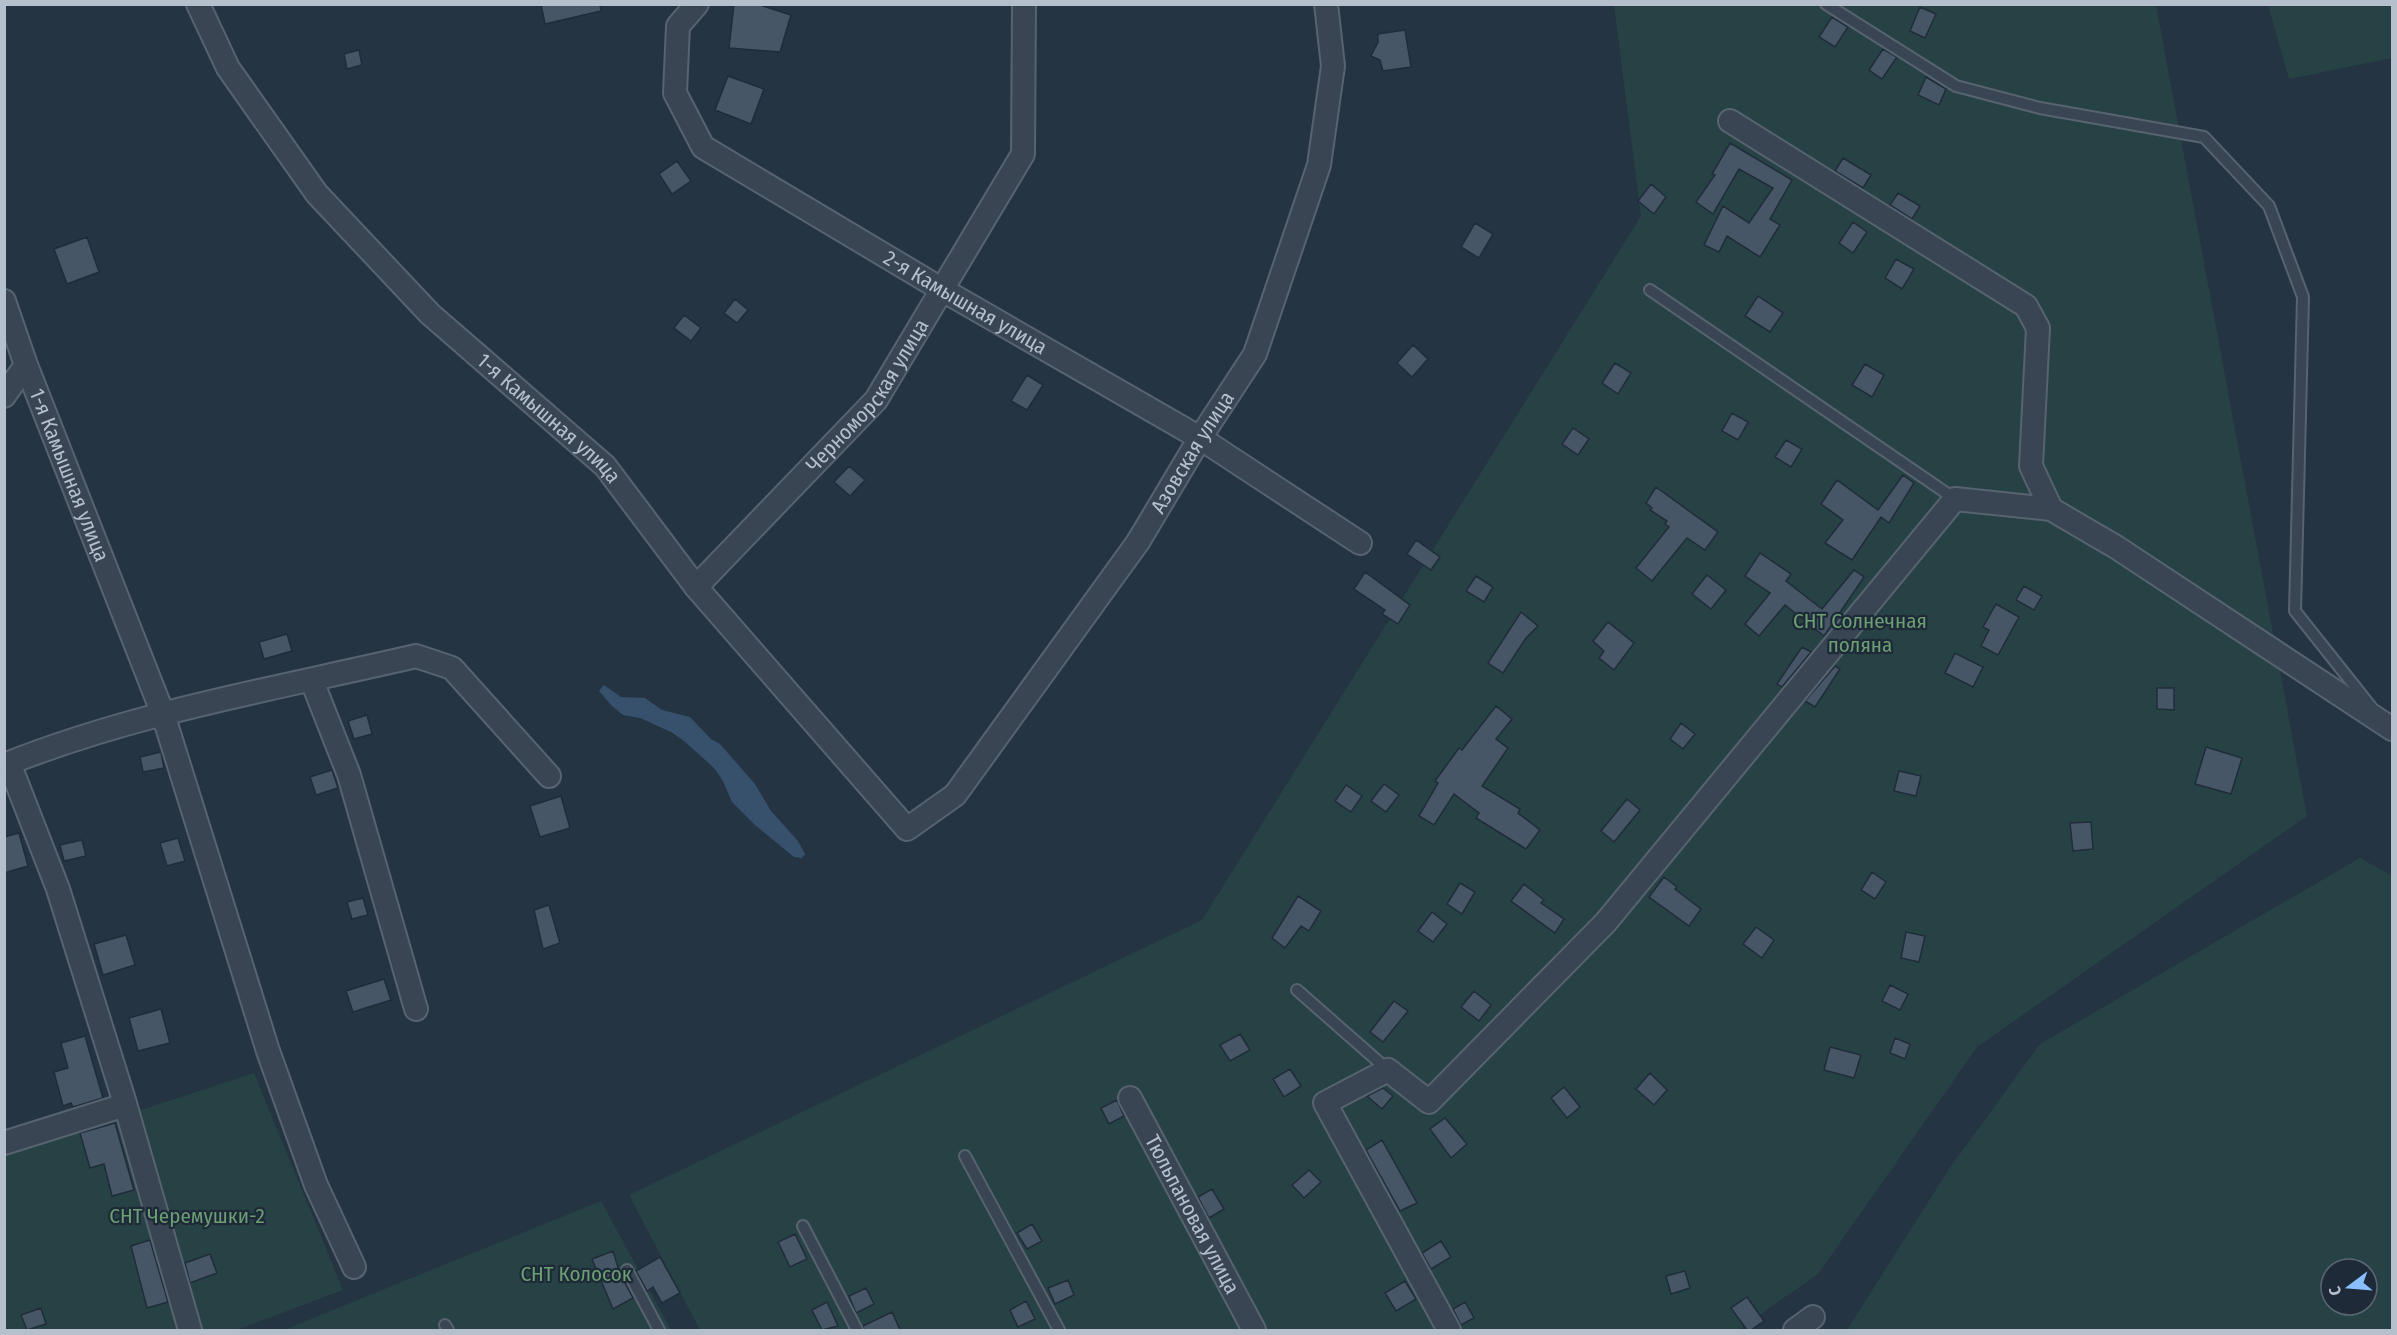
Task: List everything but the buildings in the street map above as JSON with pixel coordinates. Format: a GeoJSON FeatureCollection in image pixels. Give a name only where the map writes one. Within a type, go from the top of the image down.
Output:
{"type":"FeatureCollection","features":[{"type":"Feature","properties":{"kind":"street","name":"1-я Камышная улица"},"geometry":{"type":"LineString","coordinates":[[198,4],[228,68],[317,194],[430,314],[605,466],[696,587],[907,829]]}},
{"type":"Feature","properties":{"kind":"street","name":"2-я Камышная улица"},"geometry":{"type":"LineString","coordinates":[[697,4],[678,26],[675,93],[703,147],[941,289],[1200,438],[1360,543]]}},
{"type":"Feature","properties":{"kind":"street","name":"Черноморская улица"},"geometry":{"type":"LineString","coordinates":[[696,587],[876,400],[1023,154],[1024,4]]}},
{"type":"Feature","properties":{"kind":"street","name":"Азовская улица"},"geometry":{"type":"LineString","coordinates":[[907,829],[955,795],[1138,542],[1200,438],[1255,354],[1319,165],[1333,66],[1326,4]]}},
{"type":"Feature","properties":{"kind":"street"},"geometry":{"type":"LineString","coordinates":[[1730,121],[2026,306],[2038,328],[2031,465],[2051,509]]}},
{"type":"Feature","properties":{"kind":"street","name":"1-я Камышная улица"},"geometry":{"type":"LineString","coordinates":[[4,301],[26,365],[163,714],[268,1052],[316,1185],[354,1267]]}},
{"type":"Feature","properties":{"kind":"street"},"geometry":{"type":"LineString","coordinates":[[4,396],[26,365]]}},
{"type":"Feature","properties":{"kind":"street"},"geometry":{"type":"LineString","coordinates":[[1449,1330],[1325,1102],[1388,1070],[1429,1102],[1606,922],[1956,499],[2051,509],[2116,547],[2390,728]]}},
{"type":"Feature","properties":{"kind":"street"},"geometry":{"type":"LineString","coordinates":[[190,1330],[125,1105],[58,888],[7,764],[62,743],[163,714],[416,656],[452,668],[549,776]]}},
{"type":"Feature","properties":{"kind":"street"},"geometry":{"type":"LineString","coordinates":[[312,681],[349,775],[416,1009]]}},
{"type":"Feature","properties":{"kind":"street","name":"Тюльпановая улица"},"geometry":{"type":"LineString","coordinates":[[1130,1098],[1254,1330]]}},
{"type":"Feature","properties":{"kind":"street"},"geometry":{"type":"LineString","coordinates":[[4,1143],[125,1105]]}},
{"type":"Feature","properties":{"kind":"street"},"geometry":{"type":"LineString","coordinates":[[1795,1330],[1814,1317]]}},
{"type":"Feature","properties":{"kind":"lane"},"geometry":{"type":"LineString","coordinates":[[1826,4],[1956,86],[2040,108],[2204,137],[2269,206],[2303,297],[2295,611],[2390,728]]}},
{"type":"Feature","properties":{"kind":"lane"},"geometry":{"type":"LineString","coordinates":[[1650,290],[1956,499]]}},
{"type":"Feature","properties":{"kind":"lane"},"geometry":{"type":"LineString","coordinates":[[1297,990],[1388,1070]]}},
{"type":"Feature","properties":{"kind":"lane"},"geometry":{"type":"LineString","coordinates":[[965,1156],[1059,1330]]}},
{"type":"Feature","properties":{"kind":"lane"},"geometry":{"type":"LineString","coordinates":[[803,1226],[857,1330]]}},
{"type":"Feature","properties":{"kind":"lane"},"geometry":{"type":"LineString","coordinates":[[627,1270],[659,1330]]}},
{"type":"Feature","properties":{"kind":"green space","name":"СНТ Солнечная поляна"},"geometry":{"type":"Polygon","coordinates":[[[1614,5],[2156,5],[2307,816],[1977,1047],[1818,1274],[1738,1330],[700,1330],[629,1195],[1202,920],[1641,216],[1614,5]]]}},
{"type":"Feature","properties":{"kind":"green space"},"geometry":{"type":"Polygon","coordinates":[[[2268,5],[2392,5],[2392,58],[2289,79],[2268,5]]]}},
{"type":"Feature","properties":{"kind":"green space"},"geometry":{"type":"Polygon","coordinates":[[[2360,858],[2392,876],[2392,1330],[1847,1330],[1949,1169],[2040,1044],[2360,858]]]}},
{"type":"Feature","properties":{"kind":"green space","name":"СНТ Черемушки-2"},"geometry":{"type":"Polygon","coordinates":[[[254,1073],[343,1290],[237,1330],[5,1330],[4,1155],[254,1073]]]}},
{"type":"Feature","properties":{"kind":"green space","name":"СНТ Колосок"},"geometry":{"type":"Polygon","coordinates":[[[601,1201],[671,1330],[284,1330],[601,1201]]]}},
{"type":"Feature","properties":{"kind":"water"},"geometry":{"type":"Polygon","coordinates":[[[604,685],[621,697],[645,698],[662,710],[690,717],[711,739],[720,744],[755,784],[771,811],[798,841],[805,854],[802,858],[794,857],[755,825],[732,802],[723,781],[714,768],[684,741],[671,732],[640,718],[623,715],[599,691],[604,685]]]}}]}
